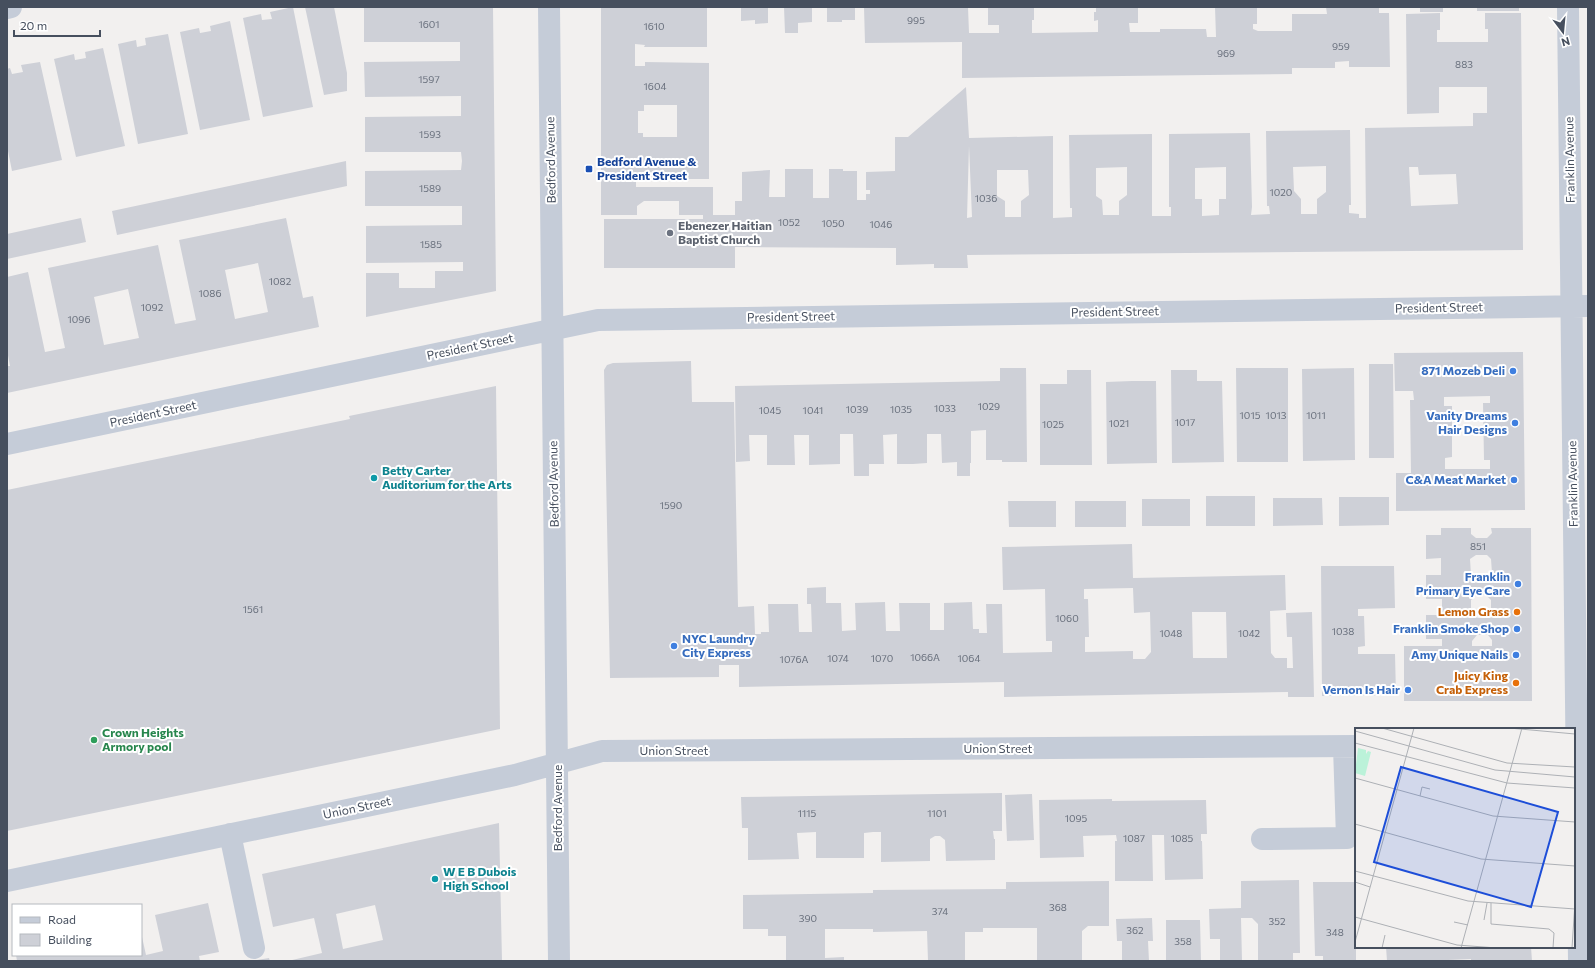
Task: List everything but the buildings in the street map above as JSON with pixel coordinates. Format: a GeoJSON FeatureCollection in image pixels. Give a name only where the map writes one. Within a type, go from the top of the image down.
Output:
{"type":"FeatureCollection","features":[{"type":"Feature","properties":{"kind":"street"},"geometry":{"type":"LineString","coordinates":[[7,8],[11,7]]}},
{"type":"Feature","properties":{"kind":"street","name":"Bedford Avenue"},"geometry":{"type":"LineString","coordinates":[[549,7],[559,961]]}},
{"type":"Feature","properties":{"kind":"street","name":"Franklin Avenue"},"geometry":{"type":"LineString","coordinates":[[1568,7],[1580,306],[1579,961]]}},
{"type":"Feature","properties":{"kind":"street","name":"President Street"},"geometry":{"type":"LineString","coordinates":[[7,444],[598,320],[1580,306]]}},
{"type":"Feature","properties":{"kind":"street"},"geometry":{"type":"LineString","coordinates":[[1262,839],[1347,838],[1350,747]]}},
{"type":"Feature","properties":{"kind":"street","name":"Union Street"},"geometry":{"type":"LineString","coordinates":[[7,881],[515,774],[602,751],[1350,747]]}},
{"type":"Feature","properties":{"kind":"street"},"geometry":{"type":"LineString","coordinates":[[230,834],[254,948]]}},
{"type":"Feature","properties":{"kind":"place","name":"Bedford Avenue & President Street"},"geometry":{"type":"Point","coordinates":[589,169]}},
{"type":"Feature","properties":{"kind":"place","name":"Ebenezer Haitian Baptist Church"},"geometry":{"type":"Point","coordinates":[670,233]}},
{"type":"Feature","properties":{"kind":"place","name":"871 Mozeb Deli"},"geometry":{"type":"Point","coordinates":[1513,371]}},
{"type":"Feature","properties":{"kind":"place","name":"Vanity Dreams Hair Designs"},"geometry":{"type":"Point","coordinates":[1515,423]}},
{"type":"Feature","properties":{"kind":"place","name":"Betty Carter Auditorium for the Arts"},"geometry":{"type":"Point","coordinates":[374,478]}},
{"type":"Feature","properties":{"kind":"place","name":"C&A Meat Market"},"geometry":{"type":"Point","coordinates":[1514,480]}},
{"type":"Feature","properties":{"kind":"place","name":"Franklin Primary Eye Care"},"geometry":{"type":"Point","coordinates":[1518,584]}},
{"type":"Feature","properties":{"kind":"place","name":"Lemon Grass"},"geometry":{"type":"Point","coordinates":[1517,612]}},
{"type":"Feature","properties":{"kind":"place","name":"Franklin Smoke Shop"},"geometry":{"type":"Point","coordinates":[1517,629]}},
{"type":"Feature","properties":{"kind":"place","name":"NYC Laundry City Express"},"geometry":{"type":"Point","coordinates":[674,646]}},
{"type":"Feature","properties":{"kind":"place","name":"Amy Unique Nails"},"geometry":{"type":"Point","coordinates":[1516,655]}},
{"type":"Feature","properties":{"kind":"place","name":"Juicy King Crab Express"},"geometry":{"type":"Point","coordinates":[1516,683]}},
{"type":"Feature","properties":{"kind":"place","name":"Vernon Is Hair"},"geometry":{"type":"Point","coordinates":[1408,690]}},
{"type":"Feature","properties":{"kind":"place","name":"Crown Heights Armory pool"},"geometry":{"type":"Point","coordinates":[94,740]}},
{"type":"Feature","properties":{"kind":"place","name":"W E B Dubois High School"},"geometry":{"type":"Point","coordinates":[435,879]}}]}
